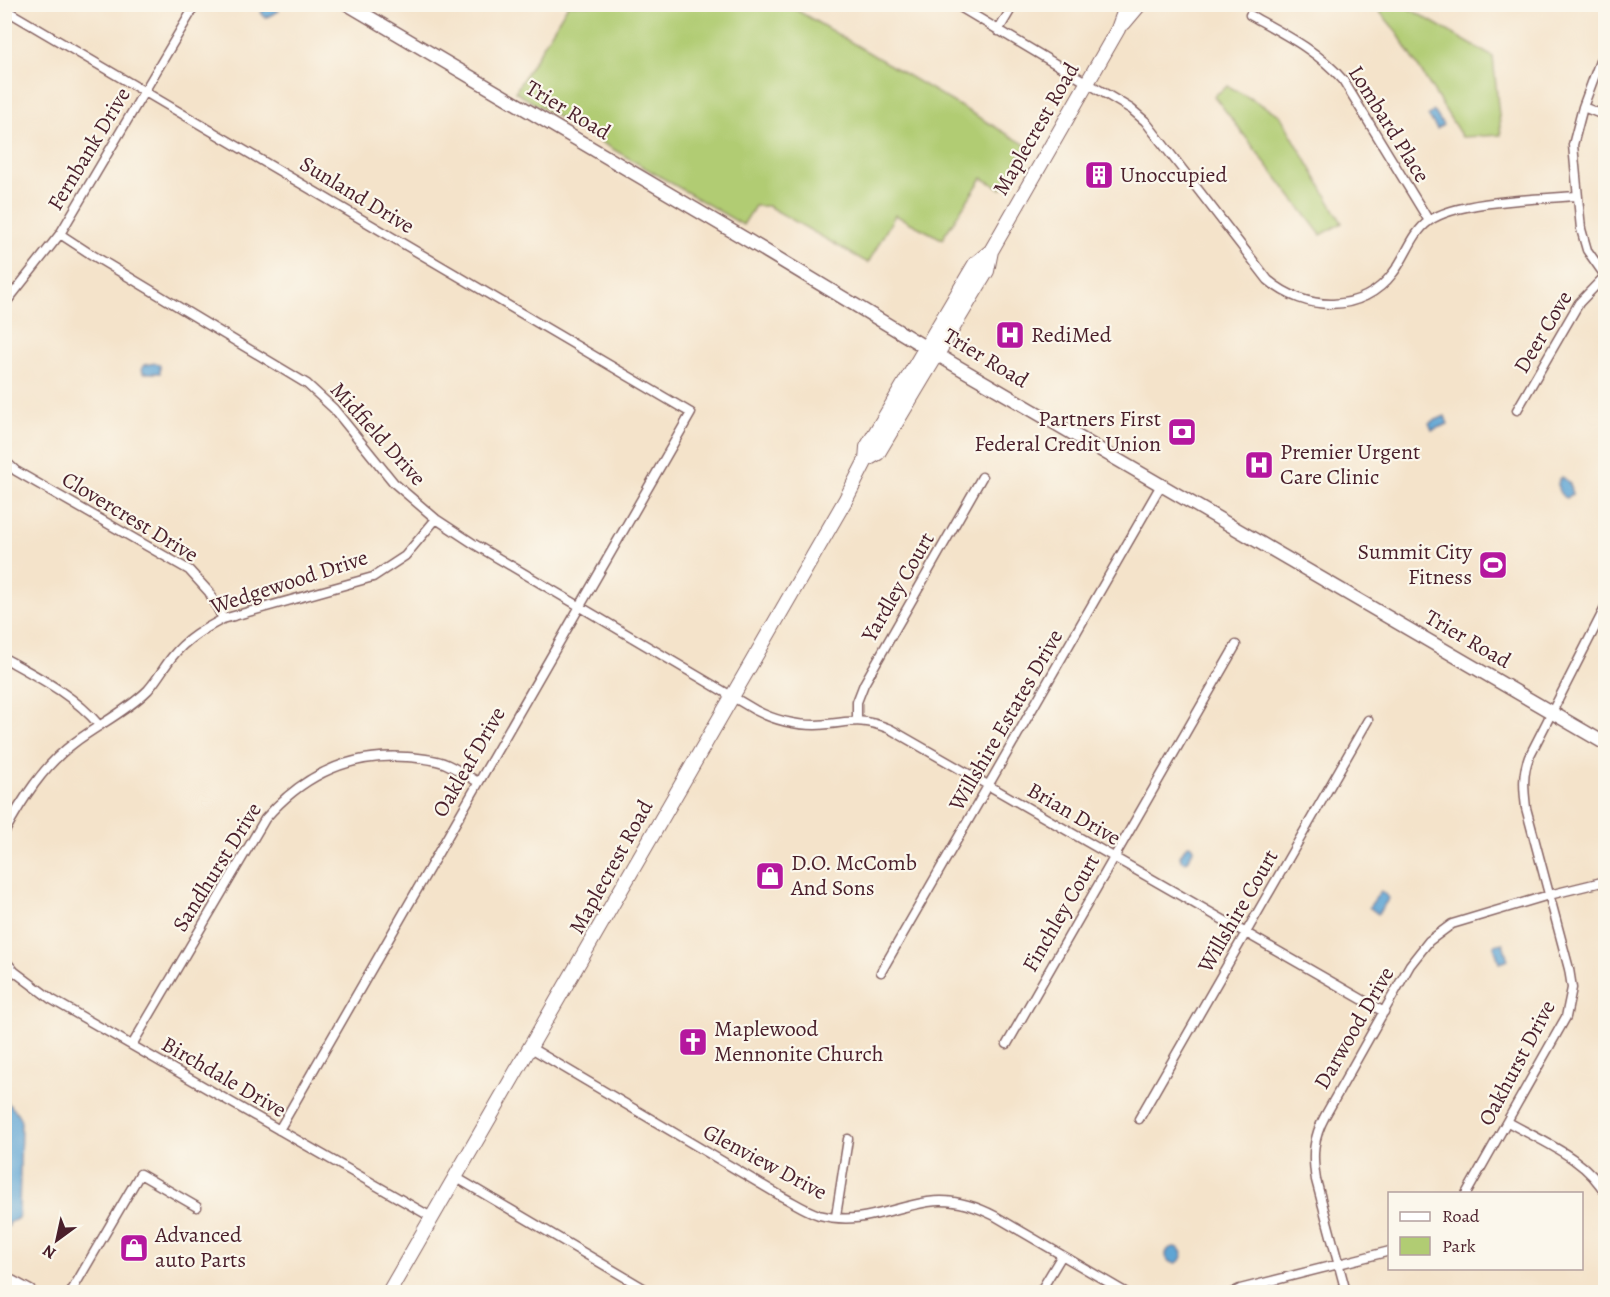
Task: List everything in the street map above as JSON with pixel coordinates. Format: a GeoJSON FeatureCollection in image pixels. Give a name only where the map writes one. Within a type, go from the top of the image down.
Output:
{"type":"FeatureCollection","features":[{"type":"Feature","properties":{"kind":"main road","name":"Maplecrest Road"},"geometry":{"type":"LineString","coordinates":[[866,460],[878,453],[987,271],[991,251],[1118,29],[1127,4]]}},
{"type":"Feature","properties":{"kind":"main road","name":"Maplecrest Road"},"geometry":{"type":"LineString","coordinates":[[1118,29],[1140,4]]}},
{"type":"Feature","properties":{"kind":"main road","name":"Maplecrest Road"},"geometry":{"type":"LineString","coordinates":[[389,1293],[846,499],[866,460],[867,447],[925,346],[975,264],[991,251]]}},
{"type":"Feature","properties":{"kind":"street","name":"Fernbank Drive"},"geometry":{"type":"LineString","coordinates":[[4,305],[60,234],[196,4]]}},
{"type":"Feature","properties":{"kind":"street","name":"Trier Road"},"geometry":{"type":"LineString","coordinates":[[347,4],[938,355],[1605,744]]}},
{"type":"Feature","properties":{"kind":"street"},"geometry":{"type":"LineString","coordinates":[[955,4],[1088,82],[1131,109],[1145,121],[1268,280],[1291,296],[1329,305],[1366,297],[1387,281],[1411,243],[1429,221],[1456,210],[1475,205],[1577,196]]}},
{"type":"Feature","properties":{"kind":"street"},"geometry":{"type":"LineString","coordinates":[[998,31],[1014,4]]}},
{"type":"Feature","properties":{"kind":"street","name":"Sunland Drive"},"geometry":{"type":"LineString","coordinates":[[4,9],[691,413]]}},
{"type":"Feature","properties":{"kind":"street","name":"Lombard Place"},"geometry":{"type":"LineString","coordinates":[[1250,15],[1311,49],[1343,80],[1429,221]]}},
{"type":"Feature","properties":{"kind":"street"},"geometry":{"type":"LineString","coordinates":[[1605,45],[1582,107],[1573,145],[1581,229],[1587,250],[1605,276]]}},
{"type":"Feature","properties":{"kind":"street"},"geometry":{"type":"LineString","coordinates":[[1582,107],[1605,116]]}},
{"type":"Feature","properties":{"kind":"street","name":"Midfield Drive"},"geometry":{"type":"LineString","coordinates":[[60,234],[89,254],[307,384],[334,409],[394,483],[436,519],[474,544],[731,696]]}},
{"type":"Feature","properties":{"kind":"street","name":"Deer Cove"},"geometry":{"type":"LineString","coordinates":[[1517,410],[1579,303],[1605,276]]}},
{"type":"Feature","properties":{"kind":"street","name":"Oakleaf Drive"},"geometry":{"type":"LineString","coordinates":[[279,1130],[691,413]]}},
{"type":"Feature","properties":{"kind":"street","name":"Clovercrest Drive"},"geometry":{"type":"LineString","coordinates":[[4,460],[16,471],[189,570],[208,592],[223,619]]}},
{"type":"Feature","properties":{"kind":"street","name":"Yardley Court"},"geometry":{"type":"LineString","coordinates":[[857,720],[857,702],[864,684],[982,477]]}},
{"type":"Feature","properties":{"kind":"street","name":"Willshire Estates Drive"},"geometry":{"type":"LineString","coordinates":[[881,972],[1161,485]]}},
{"type":"Feature","properties":{"kind":"street","name":"Wedgewood Drive"},"geometry":{"type":"LineString","coordinates":[[4,832],[41,776],[72,744],[149,689],[172,656],[187,641],[223,619],[373,577],[405,556],[436,519]]}},
{"type":"Feature","properties":{"kind":"street","name":"Oakhurst Drive"},"geometry":{"type":"LineString","coordinates":[[1467,1192],[1566,1017],[1572,988],[1569,969],[1526,808],[1523,783],[1528,757],[1605,606]]}},
{"type":"Feature","properties":{"kind":"street","name":"Finchley Court"},"geometry":{"type":"LineString","coordinates":[[1006,1044],[1236,645]]}},
{"type":"Feature","properties":{"kind":"street"},"geometry":{"type":"LineString","coordinates":[[4,658],[74,700],[99,725]]}},
{"type":"Feature","properties":{"kind":"street","name":"Brian Drive"},"geometry":{"type":"LineString","coordinates":[[731,696],[773,719],[788,723],[814,725],[857,720],[874,722],[890,729],[1384,1012]]}},
{"type":"Feature","properties":{"kind":"street","name":"Willshire Court"},"geometry":{"type":"LineString","coordinates":[[1139,1119],[1368,720]]}},
{"type":"Feature","properties":{"kind":"street","name":"Sandhurst Drive"},"geometry":{"type":"LineString","coordinates":[[132,1045],[265,819],[291,792],[320,773],[337,766],[388,756],[422,758],[446,764],[478,782]]}},
{"type":"Feature","properties":{"kind":"street","name":"Darwood Drive"},"geometry":{"type":"LineString","coordinates":[[1346,1293],[1316,1180],[1313,1163],[1314,1142],[1325,1116],[1419,952],[1442,930],[1464,920],[1605,881]]}},
{"type":"Feature","properties":{"kind":"street","name":"Birchdale Drive"},"geometry":{"type":"LineString","coordinates":[[4,959],[33,987],[433,1218]]}},
{"type":"Feature","properties":{"kind":"street","name":"Glenview Drive"},"geometry":{"type":"LineString","coordinates":[[531,1048],[789,1200],[819,1215],[864,1218],[928,1202],[950,1201],[974,1206],[995,1216],[1125,1293]]}},
{"type":"Feature","properties":{"kind":"street"},"geometry":{"type":"LineString","coordinates":[[1508,1122],[1586,1169],[1601,1186],[1605,1195]]}},
{"type":"Feature","properties":{"kind":"street"},"geometry":{"type":"LineString","coordinates":[[836,1216],[848,1139]]}},
{"type":"Feature","properties":{"kind":"street"},"geometry":{"type":"LineString","coordinates":[[71,1293],[140,1174],[197,1207]]}},
{"type":"Feature","properties":{"kind":"street"},"geometry":{"type":"LineString","coordinates":[[457,1178],[650,1293]]}},
{"type":"Feature","properties":{"kind":"street"},"geometry":{"type":"LineString","coordinates":[[1234,1293],[1240,1289],[1388,1251]]}},
{"type":"Feature","properties":{"kind":"street"},"geometry":{"type":"LineString","coordinates":[[1040,1293],[1062,1257]]}},
{"type":"Feature","properties":{"kind":"street"},"geometry":{"type":"LineString","coordinates":[[4,1278],[30,1293]]}},
{"type":"Feature","properties":{"kind":"green space"},"geometry":{"type":"Polygon","coordinates":[[[568,5],[788,5],[1026,145],[1002,189],[982,178],[942,239],[895,215],[868,263],[768,206],[755,206],[743,225],[515,92],[568,5]]]}},
{"type":"Feature","properties":{"kind":"green space"},"geometry":{"type":"Polygon","coordinates":[[[1374,5],[1403,5],[1493,57],[1501,135],[1462,137],[1396,31],[1374,5]]]}},
{"type":"Feature","properties":{"kind":"green space"},"geometry":{"type":"Polygon","coordinates":[[[1228,86],[1280,115],[1342,223],[1321,235],[1214,96],[1228,86]]]}},
{"type":"Feature","properties":{"kind":"water"},"geometry":{"type":"Polygon","coordinates":[[[270,4],[275,5],[279,11],[265,18],[261,12],[270,4]]]}},
{"type":"Feature","properties":{"kind":"water"},"geometry":{"type":"Polygon","coordinates":[[[1434,111],[1443,125],[1437,129],[1428,116],[1434,111]]]}},
{"type":"Feature","properties":{"kind":"water"},"geometry":{"type":"Polygon","coordinates":[[[156,363],[160,365],[160,373],[143,373],[144,365],[156,363]]]}},
{"type":"Feature","properties":{"kind":"water"},"geometry":{"type":"Polygon","coordinates":[[[1445,416],[1448,424],[1432,430],[1429,423],[1445,416]]]}},
{"type":"Feature","properties":{"kind":"water"},"geometry":{"type":"Polygon","coordinates":[[[1562,477],[1572,489],[1572,494],[1567,498],[1558,489],[1558,482],[1562,477]]]}},
{"type":"Feature","properties":{"kind":"water"},"geometry":{"type":"Polygon","coordinates":[[[1189,845],[1193,847],[1193,850],[1188,861],[1184,862],[1180,856],[1189,845]]]}},
{"type":"Feature","properties":{"kind":"water"},"geometry":{"type":"Polygon","coordinates":[[[1381,891],[1389,898],[1378,914],[1369,907],[1381,891]]]}},
{"type":"Feature","properties":{"kind":"water"},"geometry":{"type":"Polygon","coordinates":[[[1503,943],[1508,960],[1499,963],[1494,945],[1503,943]]]}},
{"type":"Feature","properties":{"kind":"water"},"geometry":{"type":"Polygon","coordinates":[[[5,1100],[17,1113],[21,1122],[19,1216],[5,1227],[5,1100]]]}},
{"type":"Feature","properties":{"kind":"water"},"geometry":{"type":"Polygon","coordinates":[[[1174,1247],[1180,1249],[1182,1255],[1180,1261],[1174,1263],[1168,1261],[1166,1255],[1168,1249],[1174,1247]]]}},
{"type":"Feature","properties":{"kind":"place","name":"Unoccupied"},"geometry":{"type":"Point","coordinates":[1099,175]}},
{"type":"Feature","properties":{"kind":"place","name":"RediMed"},"geometry":{"type":"Point","coordinates":[1010,335]}},
{"type":"Feature","properties":{"kind":"place","name":"Partners First Federal Credit Union"},"geometry":{"type":"Point","coordinates":[1182,432]}},
{"type":"Feature","properties":{"kind":"place","name":"Premier Urgent Care Clinic"},"geometry":{"type":"Point","coordinates":[1259,465]}},
{"type":"Feature","properties":{"kind":"place","name":"Summit City Fitness"},"geometry":{"type":"Point","coordinates":[1493,565]}},
{"type":"Feature","properties":{"kind":"place","name":"D.O. McComb And Sons"},"geometry":{"type":"Point","coordinates":[770,876]}},
{"type":"Feature","properties":{"kind":"place","name":"Maplewood Mennonite Church"},"geometry":{"type":"Point","coordinates":[693,1042]}},
{"type":"Feature","properties":{"kind":"place","name":"Advanced auto Parts"},"geometry":{"type":"Point","coordinates":[134,1248]}}]}
